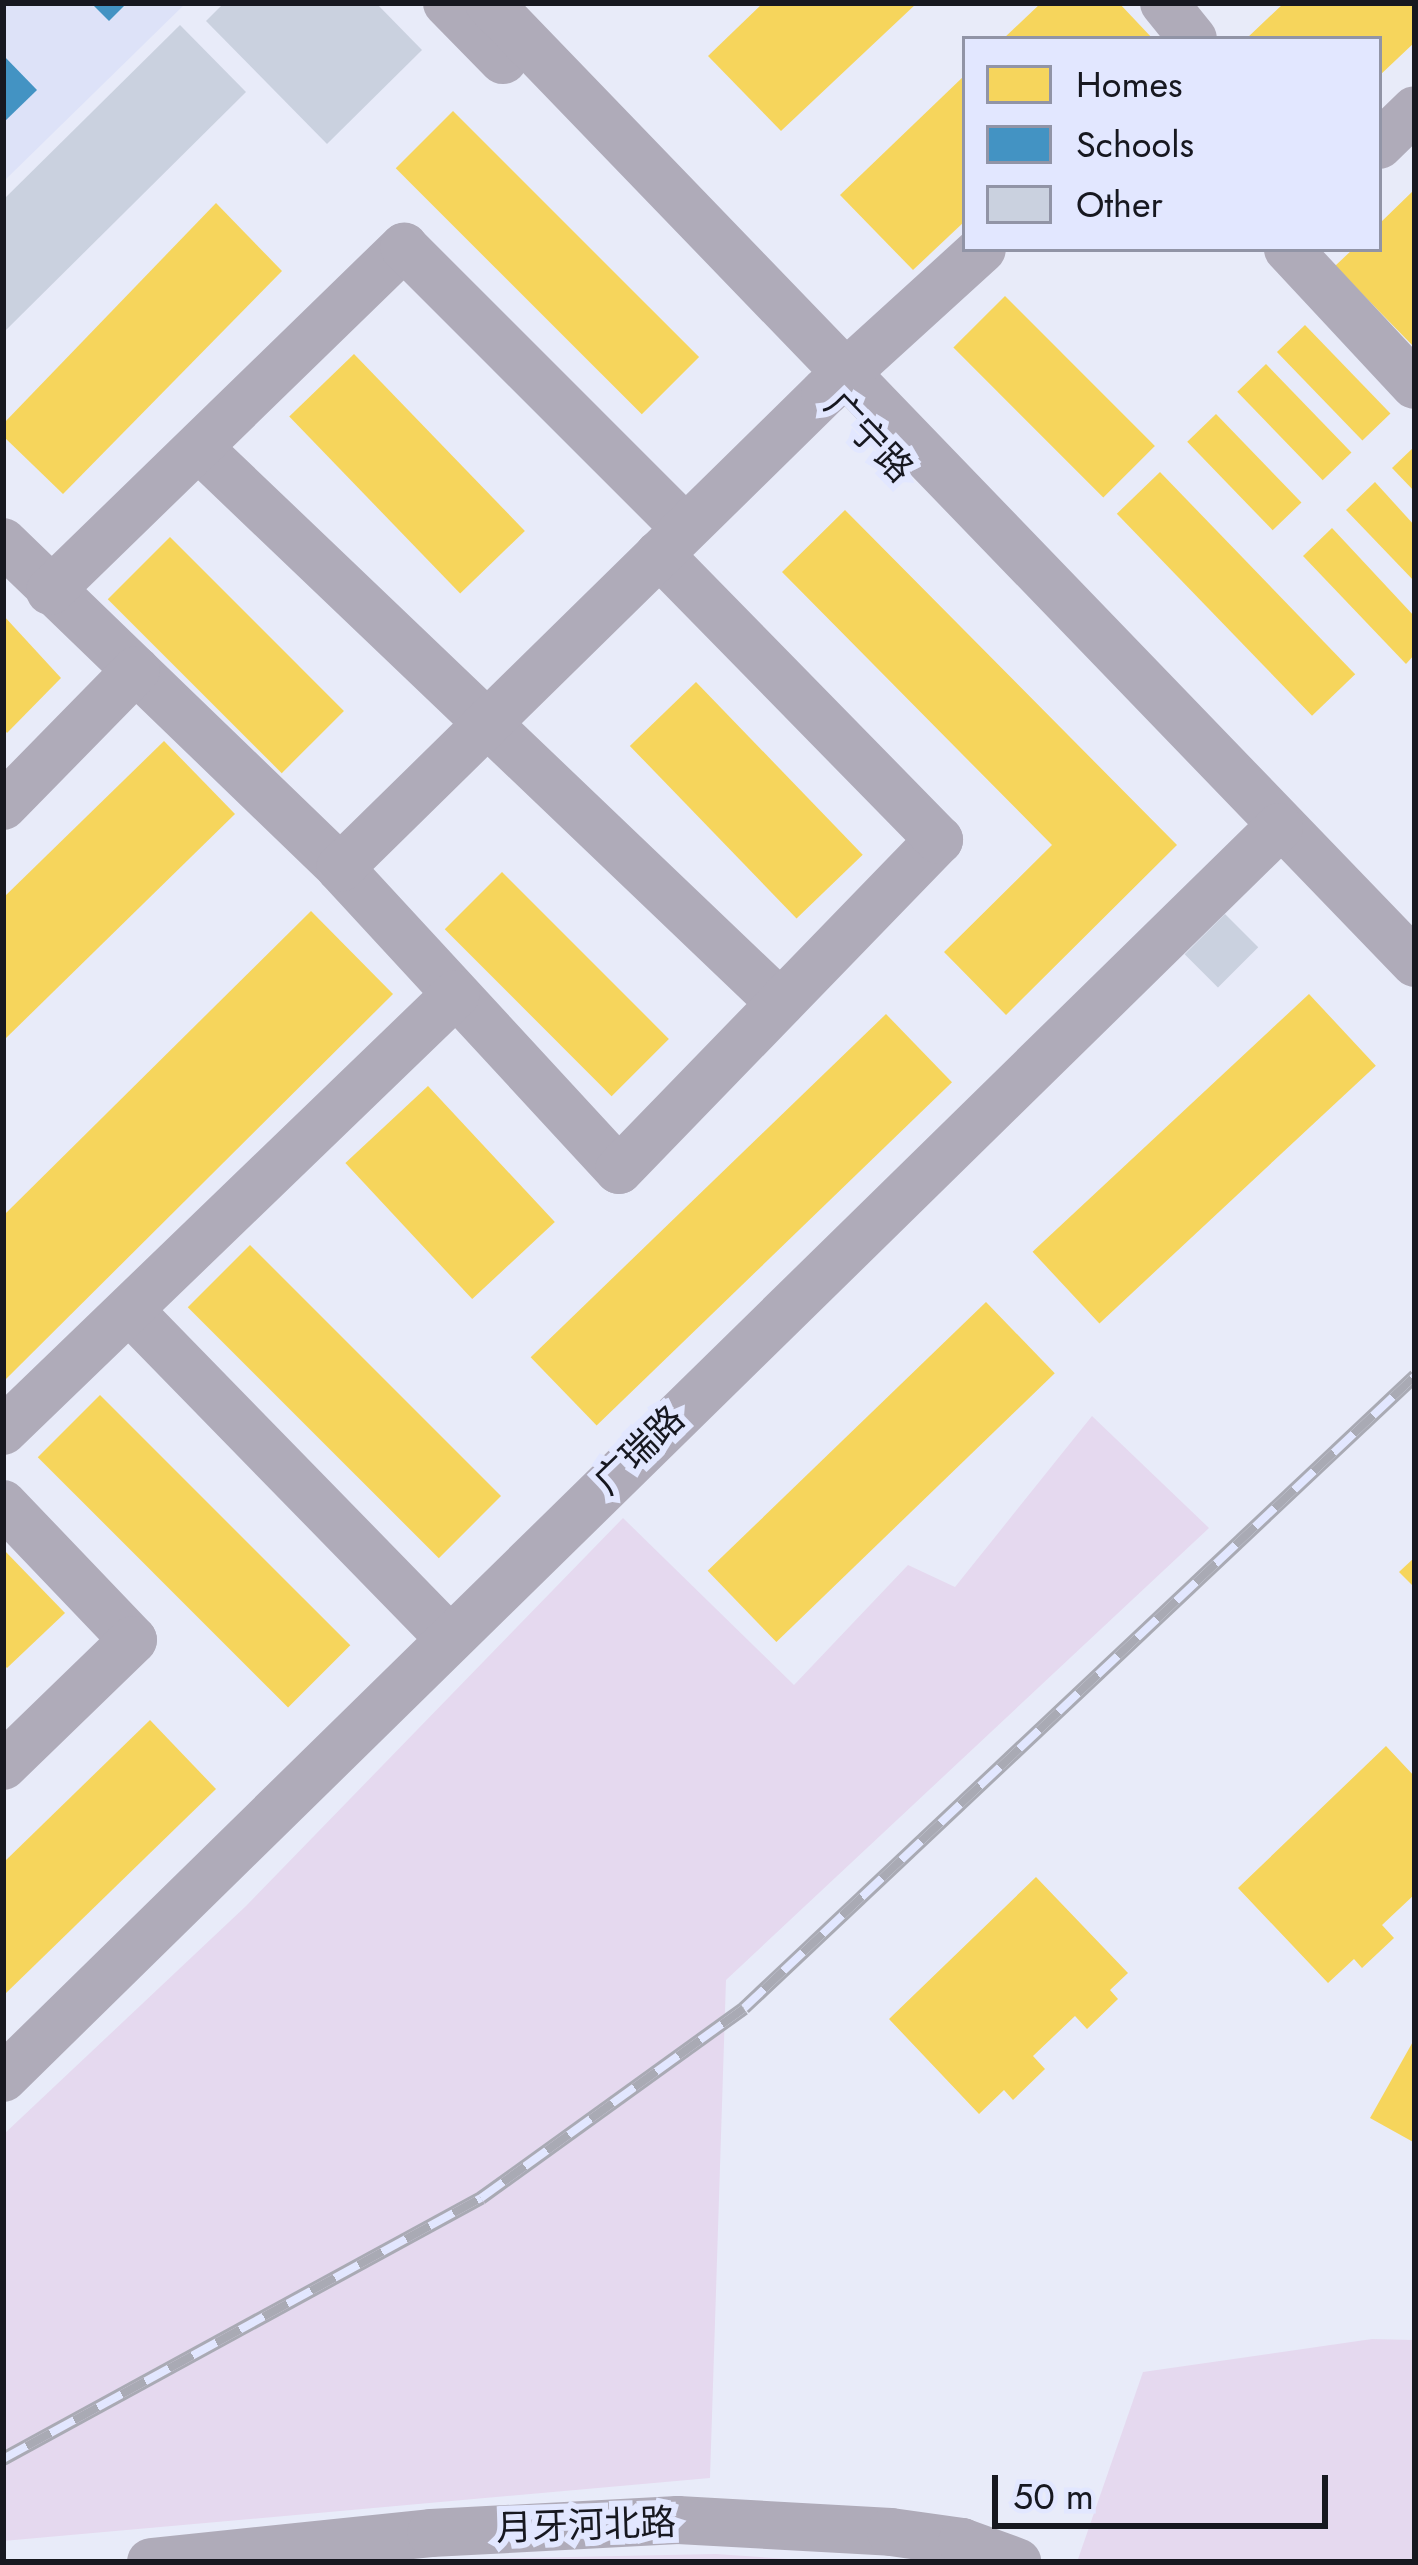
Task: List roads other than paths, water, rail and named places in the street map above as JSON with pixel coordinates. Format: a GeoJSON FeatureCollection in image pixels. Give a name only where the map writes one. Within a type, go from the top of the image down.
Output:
{"type":"FeatureCollection","features":[{"type":"Feature","properties":{"kind":"street","name":"广宁路"},"geometry":{"type":"LineString","coordinates":[[447,3],[836,382]]}},
{"type":"Feature","properties":{"kind":"street","name":"广宁路"},"geometry":{"type":"LineString","coordinates":[[489,3],[836,382],[1272,834],[1415,963]]}},
{"type":"Feature","properties":{"kind":"street"},"geometry":{"type":"LineString","coordinates":[[1164,3],[1191,36]]}},
{"type":"Feature","properties":{"kind":"street"},"geometry":{"type":"LineString","coordinates":[[1382,142],[1415,110]]}},
{"type":"Feature","properties":{"kind":"street"},"geometry":{"type":"LineString","coordinates":[[3,542],[50,591],[340,868],[619,1170],[939,840],[404,247],[50,591]]}},
{"type":"Feature","properties":{"kind":"street"},"geometry":{"type":"LineString","coordinates":[[340,868],[836,382],[979,252]]}},
{"type":"Feature","properties":{"kind":"street"},"geometry":{"type":"LineString","coordinates":[[1291,252],[1415,385]]}},
{"type":"Feature","properties":{"kind":"street"},"geometry":{"type":"LineString","coordinates":[[200,450],[780,1003]]}},
{"type":"Feature","properties":{"kind":"street"},"geometry":{"type":"LineString","coordinates":[[3,806],[136,670]]}},
{"type":"Feature","properties":{"kind":"street","name":"广瑞路"},"geometry":{"type":"LineString","coordinates":[[3,2052],[1272,834]]}},
{"type":"Feature","properties":{"kind":"street"},"geometry":{"type":"LineString","coordinates":[[3,1431],[132,1313],[456,994]]}},
{"type":"Feature","properties":{"kind":"street"},"geometry":{"type":"LineString","coordinates":[[132,1313],[443,1632]]}},
{"type":"Feature","properties":{"kind":"street"},"geometry":{"type":"LineString","coordinates":[[3,1504],[133,1640],[3,1765]]}},
{"type":"Feature","properties":{"kind":"street","name":"广瑞路"},"geometry":{"type":"LineString","coordinates":[[3,2078],[443,1632]]}},
{"type":"Feature","properties":{"kind":"street","name":"月牙河北路"},"geometry":{"type":"LineString","coordinates":[[152,2562],[409,2534],[678,2520],[891,2532],[962,2542],[1017,2562]]}},
{"type":"Feature","properties":{"kind":"street","name":"月牙河北路"},"geometry":{"type":"LineString","coordinates":[[316,2562],[558,2541],[777,2538],[965,2562]]}},
{"type":"Feature","properties":{"kind":"railway"},"geometry":{"type":"LineString","coordinates":[[3,2459],[481,2198],[744,2008],[1415,1376]]}}]}
